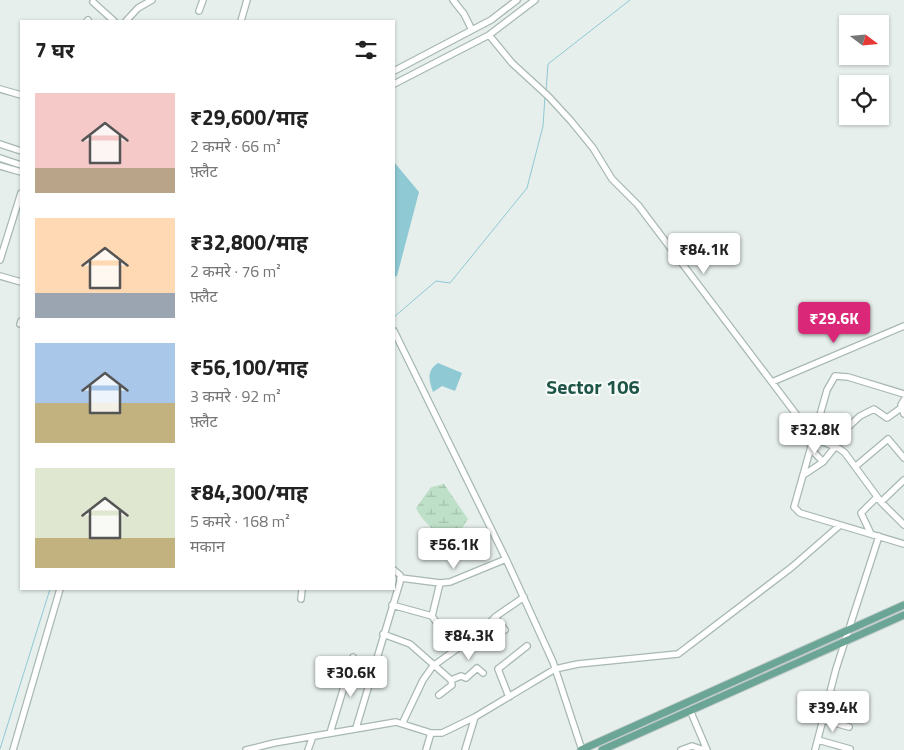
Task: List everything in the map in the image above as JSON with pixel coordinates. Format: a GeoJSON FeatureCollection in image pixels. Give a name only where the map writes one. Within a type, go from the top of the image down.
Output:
{"type":"FeatureCollection","features":[{"type":"Feature","properties":{"kind":"main road"},"geometry":{"type":"LineString","coordinates":[[581,750],[904,605]]}},
{"type":"Feature","properties":{"kind":"main road"},"geometry":{"type":"LineString","coordinates":[[602,750],[904,615]]}},
{"type":"Feature","properties":{"kind":"street"},"geometry":{"type":"LineString","coordinates":[[127,20],[138,8],[152,0]]}},
{"type":"Feature","properties":{"kind":"street"},"geometry":{"type":"LineString","coordinates":[[199,11],[203,0]]}},
{"type":"Feature","properties":{"kind":"street"},"geometry":{"type":"LineString","coordinates":[[239,0],[247,1],[241,20]]}},
{"type":"Feature","properties":{"kind":"street"},"geometry":{"type":"LineString","coordinates":[[452,0],[464,14],[472,30]]}},
{"type":"Feature","properties":{"kind":"street"},"geometry":{"type":"LineString","coordinates":[[395,70],[491,20],[517,0]]}},
{"type":"Feature","properties":{"kind":"street"},"geometry":{"type":"LineString","coordinates":[[395,83],[489,35],[535,0]]}},
{"type":"Feature","properties":{"kind":"street"},"geometry":{"type":"LineString","coordinates":[[93,2],[113,20]]}},
{"type":"Feature","properties":{"kind":"street"},"geometry":{"type":"LineString","coordinates":[[489,35],[512,63],[549,97],[593,148],[612,179],[638,206],[814,438],[833,446],[856,466],[879,500],[904,525]]}},
{"type":"Feature","properties":{"kind":"street"},"geometry":{"type":"LineString","coordinates":[[0,89],[20,95]]}},
{"type":"Feature","properties":{"kind":"street"},"geometry":{"type":"LineString","coordinates":[[0,144],[20,151]]}},
{"type":"Feature","properties":{"kind":"street"},"geometry":{"type":"LineString","coordinates":[[0,158],[20,165]]}},
{"type":"Feature","properties":{"kind":"street"},"geometry":{"type":"LineString","coordinates":[[0,166],[20,172]]}},
{"type":"Feature","properties":{"kind":"street"},"geometry":{"type":"LineString","coordinates":[[0,260],[20,196]]}},
{"type":"Feature","properties":{"kind":"street"},"geometry":{"type":"LineString","coordinates":[[0,229],[8,231]]}},
{"type":"Feature","properties":{"kind":"street"},"geometry":{"type":"LineString","coordinates":[[0,276],[20,282]]}},
{"type":"Feature","properties":{"kind":"street"},"geometry":{"type":"LineString","coordinates":[[772,382],[904,326]]}},
{"type":"Feature","properties":{"kind":"street"},"geometry":{"type":"LineString","coordinates":[[395,332],[524,597],[556,669],[581,750]]}},
{"type":"Feature","properties":{"kind":"street"},"geometry":{"type":"LineString","coordinates":[[904,394],[848,377],[835,376],[830,381],[795,504],[796,510],[839,526],[904,544]]}},
{"type":"Feature","properties":{"kind":"street"},"geometry":{"type":"LineString","coordinates":[[805,474],[823,462],[833,446],[860,416],[874,409],[886,418],[903,411],[904,400]]}},
{"type":"Feature","properties":{"kind":"street"},"geometry":{"type":"LineString","coordinates":[[856,466],[888,439],[904,458]]}},
{"type":"Feature","properties":{"kind":"street"},"geometry":{"type":"LineString","coordinates":[[810,450],[823,462]]}},
{"type":"Feature","properties":{"kind":"street"},"geometry":{"type":"LineString","coordinates":[[871,534],[860,513],[904,480]]}},
{"type":"Feature","properties":{"kind":"street"},"geometry":{"type":"LineString","coordinates":[[246,750],[388,722],[403,722],[432,733],[448,731],[556,669],[578,664],[669,656],[682,653],[792,567],[839,526]]}},
{"type":"Feature","properties":{"kind":"street"},"geometry":{"type":"LineString","coordinates":[[815,750],[836,669],[879,536]]}},
{"type":"Feature","properties":{"kind":"street"},"geometry":{"type":"LineString","coordinates":[[395,571],[401,578],[440,584],[450,582],[506,559]]}},
{"type":"Feature","properties":{"kind":"street"},"geometry":{"type":"LineString","coordinates":[[356,728],[401,578]]}},
{"type":"Feature","properties":{"kind":"street"},"geometry":{"type":"LineString","coordinates":[[432,616],[440,584]]}},
{"type":"Feature","properties":{"kind":"street"},"geometry":{"type":"LineString","coordinates":[[13,750],[60,590]]}},
{"type":"Feature","properties":{"kind":"street"},"geometry":{"type":"LineString","coordinates":[[301,599],[302,590]]}},
{"type":"Feature","properties":{"kind":"street"},"geometry":{"type":"LineString","coordinates":[[403,722],[423,680],[433,666],[454,649],[482,631],[495,617],[524,597]]}},
{"type":"Feature","properties":{"kind":"street"},"geometry":{"type":"LineString","coordinates":[[392,605],[432,616],[454,649]]}},
{"type":"Feature","properties":{"kind":"street"},"geometry":{"type":"LineString","coordinates":[[495,617],[505,630]]}},
{"type":"Feature","properties":{"kind":"street"},"geometry":{"type":"LineString","coordinates":[[383,634],[410,644],[451,680],[452,685],[439,696]]}},
{"type":"Feature","properties":{"kind":"street"},"geometry":{"type":"LineString","coordinates":[[509,697],[498,669],[527,646]]}},
{"type":"Feature","properties":{"kind":"street"},"geometry":{"type":"LineString","coordinates":[[330,733],[353,657]]}},
{"type":"Feature","properties":{"kind":"street"},"geometry":{"type":"LineString","coordinates":[[451,680],[461,676],[466,678],[477,668],[483,673]]}},
{"type":"Feature","properties":{"kind":"street"},"geometry":{"type":"LineString","coordinates":[[690,710],[705,750]]}},
{"type":"Feature","properties":{"kind":"street"},"geometry":{"type":"LineString","coordinates":[[465,750],[475,717]]}},
{"type":"Feature","properties":{"kind":"street"},"geometry":{"type":"LineString","coordinates":[[824,720],[848,727]]}},
{"type":"Feature","properties":{"kind":"street"},"geometry":{"type":"LineString","coordinates":[[426,750],[432,733]]}},
{"type":"Feature","properties":{"kind":"street"},"geometry":{"type":"LineString","coordinates":[[308,750],[313,736]]}},
{"type":"Feature","properties":{"kind":"street"},"geometry":{"type":"LineString","coordinates":[[818,740],[850,749]]}},
{"type":"Feature","properties":{"kind":"street"},"geometry":{"type":"LineString","coordinates":[[681,750],[692,746],[705,750]]}},
{"type":"Feature","properties":{"kind":"green space"},"geometry":{"type":"Polygon","coordinates":[[[444,484],[468,519],[453,542],[427,524],[416,508],[431,487],[444,484]]]}},
{"type":"Feature","properties":{"kind":"water"},"geometry":{"type":"Polygon","coordinates":[[[395,163],[419,192],[397,276],[395,277],[395,163]]]}},
{"type":"Feature","properties":{"kind":"water"},"geometry":{"type":"Polygon","coordinates":[[[438,363],[462,373],[455,391],[442,386],[433,392],[430,373],[438,363]]]}},
{"type":"Feature","properties":{"kind":"waterway"},"geometry":{"type":"LineString","coordinates":[[546,92],[548,64],[630,0]]}},
{"type":"Feature","properties":{"kind":"waterway"},"geometry":{"type":"LineString","coordinates":[[395,316],[436,281],[450,283],[527,188],[543,126],[545,96]]}},
{"type":"Feature","properties":{"kind":"waterway"},"geometry":{"type":"LineString","coordinates":[[0,749],[50,590]]}},
{"type":"Feature","properties":{"kind":"district","name":"Sector 106"},"geometry":{"type":"Point","coordinates":[593,387]}}]}
